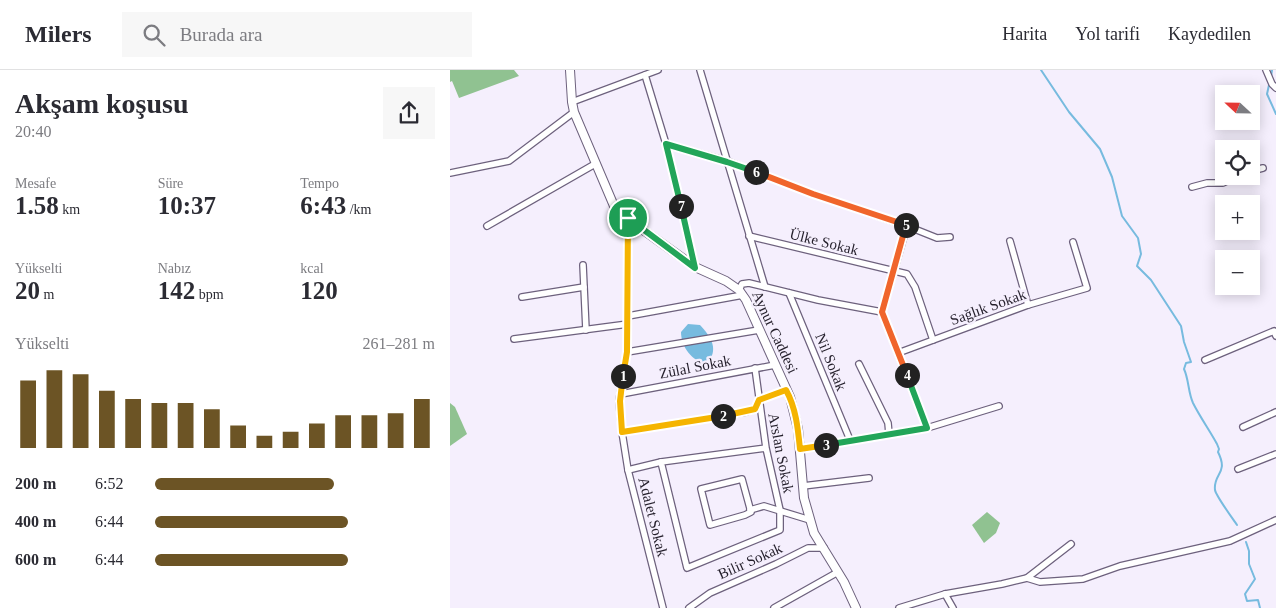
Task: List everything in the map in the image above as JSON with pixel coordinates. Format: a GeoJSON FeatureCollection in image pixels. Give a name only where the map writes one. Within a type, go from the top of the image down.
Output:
{"type":"FeatureCollection","features":[{"type":"Feature","properties":{"kind":"street","name":"Aynur Caddesi"},"geometry":{"type":"LineString","coordinates":[[570,70],[574,112],[614,206],[695,268],[726,281],[741,293],[790,397],[798,429],[804,498],[814,532],[825,548],[856,608]]}},
{"type":"Feature","properties":{"kind":"street"},"geometry":{"type":"LineString","coordinates":[[572,102],[658,70]]}},
{"type":"Feature","properties":{"kind":"street"},"geometry":{"type":"LineString","coordinates":[[700,70],[764,286]]}},
{"type":"Feature","properties":{"kind":"street"},"geometry":{"type":"LineString","coordinates":[[1266,70],[1272,84],[1276,88]]}},
{"type":"Feature","properties":{"kind":"street"},"geometry":{"type":"LineString","coordinates":[[645,74],[666,144],[695,268]]}},
{"type":"Feature","properties":{"kind":"street"},"geometry":{"type":"LineString","coordinates":[[450,173],[509,161],[574,112]]}},
{"type":"Feature","properties":{"kind":"street"},"geometry":{"type":"LineString","coordinates":[[666,144],[727,162],[937,238],[950,237]]}},
{"type":"Feature","properties":{"kind":"street"},"geometry":{"type":"LineString","coordinates":[[487,226],[596,164]]}},
{"type":"Feature","properties":{"kind":"street"},"geometry":{"type":"LineString","coordinates":[[1192,186],[1215,183]]}},
{"type":"Feature","properties":{"kind":"street","name":"Adalet Sokak"},"geometry":{"type":"LineString","coordinates":[[628,218],[628,324],[627,352],[620,401],[622,432],[628,470],[663,608]]}},
{"type":"Feature","properties":{"kind":"street"},"geometry":{"type":"LineString","coordinates":[[907,226],[882,312],[927,428]]}},
{"type":"Feature","properties":{"kind":"street","name":"Ülke Sokak"},"geometry":{"type":"LineString","coordinates":[[749,236],[907,274],[915,286],[933,340]]}},
{"type":"Feature","properties":{"kind":"street"},"geometry":{"type":"LineString","coordinates":[[1010,241],[1028,305]]}},
{"type":"Feature","properties":{"kind":"street","name":"Sağlık Sokak"},"geometry":{"type":"LineString","coordinates":[[898,353],[1028,305],[1087,288],[1073,242]]}},
{"type":"Feature","properties":{"kind":"street"},"geometry":{"type":"LineString","coordinates":[[583,265],[586,330]]}},
{"type":"Feature","properties":{"kind":"street"},"geometry":{"type":"LineString","coordinates":[[628,316],[741,293],[742,284],[749,282],[789,293],[882,312]]}},
{"type":"Feature","properties":{"kind":"street"},"geometry":{"type":"LineString","coordinates":[[522,297],[584,287]]}},
{"type":"Feature","properties":{"kind":"street","name":"Nil Sokak"},"geometry":{"type":"LineString","coordinates":[[789,293],[850,440]]}},
{"type":"Feature","properties":{"kind":"street"},"geometry":{"type":"LineString","coordinates":[[514,339],[628,324]]}},
{"type":"Feature","properties":{"kind":"street"},"geometry":{"type":"LineString","coordinates":[[627,352],[760,330]]}},
{"type":"Feature","properties":{"kind":"street"},"geometry":{"type":"LineString","coordinates":[[1205,360],[1274,331],[1276,336]]}},
{"type":"Feature","properties":{"kind":"street"},"geometry":{"type":"LineString","coordinates":[[859,364],[888,423],[889,434]]}},
{"type":"Feature","properties":{"kind":"street","name":"Zülal Sokak"},"geometry":{"type":"LineString","coordinates":[[621,394],[775,365]]}},
{"type":"Feature","properties":{"kind":"street","name":"Arslan Sokak"},"geometry":{"type":"LineString","coordinates":[[755,368],[766,448],[780,510]]}},
{"type":"Feature","properties":{"kind":"street"},"geometry":{"type":"LineString","coordinates":[[622,432],[746,412],[755,409],[759,400],[786,390]]}},
{"type":"Feature","properties":{"kind":"street"},"geometry":{"type":"LineString","coordinates":[[800,449],[927,428],[999,406]]}},
{"type":"Feature","properties":{"kind":"street"},"geometry":{"type":"LineString","coordinates":[[1243,428],[1276,412]]}},
{"type":"Feature","properties":{"kind":"street"},"geometry":{"type":"LineString","coordinates":[[628,470],[661,462],[766,448]]}},
{"type":"Feature","properties":{"kind":"street"},"geometry":{"type":"LineString","coordinates":[[1238,469],[1276,454]]}},
{"type":"Feature","properties":{"kind":"street"},"geometry":{"type":"LineString","coordinates":[[661,462],[687,568],[780,530],[780,510]]}},
{"type":"Feature","properties":{"kind":"street"},"geometry":{"type":"LineString","coordinates":[[803,486],[870,478]]}},
{"type":"Feature","properties":{"kind":"street"},"geometry":{"type":"LineString","coordinates":[[750,510],[742,479],[701,489],[710,525],[745,515],[750,510],[764,506],[810,520]]}},
{"type":"Feature","properties":{"kind":"street"},"geometry":{"type":"LineString","coordinates":[[1027,578],[1040,582],[1084,579],[1120,566],[1230,541],[1276,520]]}},
{"type":"Feature","properties":{"kind":"street"},"geometry":{"type":"LineString","coordinates":[[903,607],[945,594],[1027,578],[1071,544]]}},
{"type":"Feature","properties":{"kind":"street","name":"Bilir Sokak"},"geometry":{"type":"LineString","coordinates":[[689,608],[710,593],[808,548],[825,548]]}},
{"type":"Feature","properties":{"kind":"street"},"geometry":{"type":"LineString","coordinates":[[774,608],[838,572]]}},
{"type":"Feature","properties":{"kind":"street"},"geometry":{"type":"LineString","coordinates":[[945,594],[953,608]]}},
{"type":"Feature","properties":{"kind":"green space"},"geometry":{"type":"Polygon","coordinates":[[[450,70],[514,70],[519,76],[459,98],[452,81],[450,82],[450,70]]]}},
{"type":"Feature","properties":{"kind":"green space"},"geometry":{"type":"Polygon","coordinates":[[[450,403],[455,407],[467,434],[450,446],[450,403]]]}},
{"type":"Feature","properties":{"kind":"green space"},"geometry":{"type":"Polygon","coordinates":[[[987,512],[1000,523],[996,533],[984,543],[972,525],[987,512]]]}},
{"type":"Feature","properties":{"kind":"water"},"geometry":{"type":"Polygon","coordinates":[[[688,324],[700,325],[708,334],[713,354],[706,364],[692,357],[685,348],[681,332],[688,324]]]}},
{"type":"Feature","properties":{"kind":"waterway"},"geometry":{"type":"LineString","coordinates":[[1041,70],[1069,112],[1100,149],[1112,177],[1122,216],[1138,238],[1141,254],[1137,266],[1151,280],[1181,326],[1191,362],[1186,363],[1184,369],[1191,399],[1219,449],[1218,452],[1222,465],[1216,480],[1215,490],[1237,525]]}},
{"type":"Feature","properties":{"kind":"waterway"},"geometry":{"type":"LineString","coordinates":[[1271,77],[1272,70]]}},
{"type":"Feature","properties":{"kind":"waterway"},"geometry":{"type":"LineString","coordinates":[[1269,85],[1267,94],[1276,114]]}},
{"type":"Feature","properties":{"kind":"waterway"},"geometry":{"type":"LineString","coordinates":[[1246,542],[1249,551],[1249,564],[1255,579],[1245,594],[1247,601],[1258,600],[1260,608]]}},
{"type":"Feature","properties":{"kind":"route"},"geometry":{"type":"LineString","coordinates":[[666,144],[727,162],[907,226],[882,312],[927,428],[800,449],[798,429],[790,397],[786,390],[759,400],[755,409],[746,412],[622,432],[620,401],[627,352],[628,218],[695,268],[666,144]]}}]}
